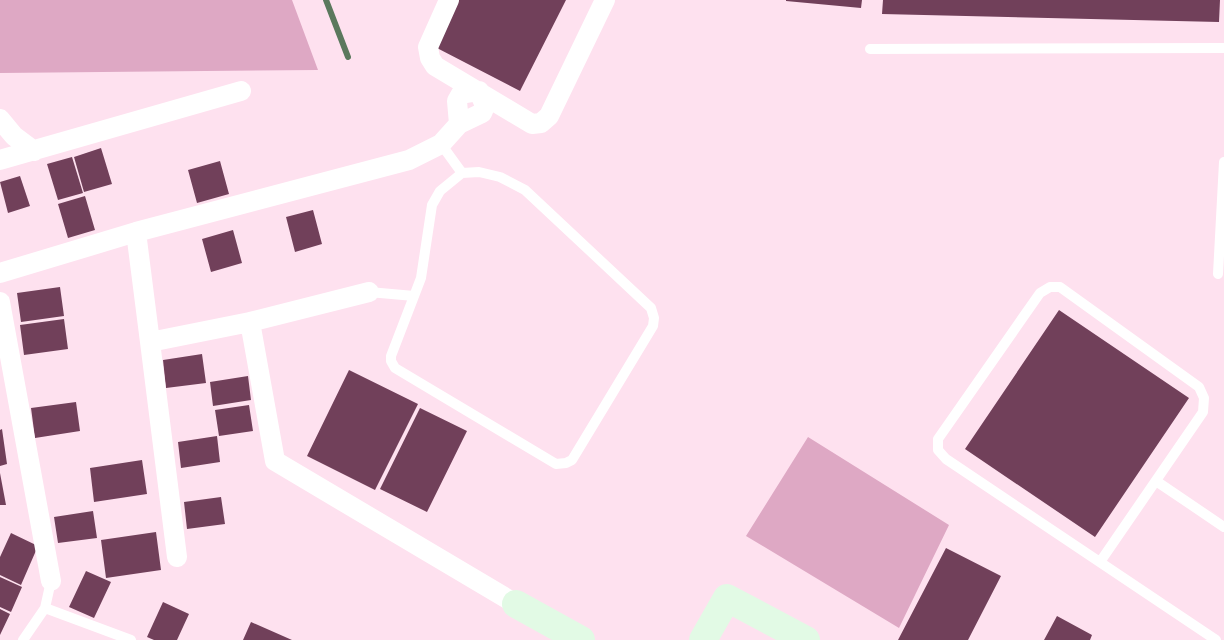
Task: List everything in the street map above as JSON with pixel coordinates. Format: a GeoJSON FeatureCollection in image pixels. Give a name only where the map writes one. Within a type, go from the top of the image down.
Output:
{"type":"FeatureCollection","features":[{"type":"Feature","properties":{"kind":"street"},"geometry":{"type":"LineString","coordinates":[[449,0],[428,47],[430,58],[435,66],[532,124],[541,123],[549,116],[606,0]]}},
{"type":"Feature","properties":{"kind":"street"},"geometry":{"type":"LineString","coordinates":[[0,160],[241,90]]}},
{"type":"Feature","properties":{"kind":"street"},"geometry":{"type":"LineString","coordinates":[[0,274],[136,232],[409,160],[441,144],[459,124],[457,101],[462,94],[479,91]]}},
{"type":"Feature","properties":{"kind":"street"},"geometry":{"type":"LineString","coordinates":[[0,119],[14,136],[34,151]]}},
{"type":"Feature","properties":{"kind":"street"},"geometry":{"type":"LineString","coordinates":[[136,232],[177,556]]}},
{"type":"Feature","properties":{"kind":"street"},"geometry":{"type":"LineString","coordinates":[[150,342],[250,322],[369,292]]}},
{"type":"Feature","properties":{"kind":"street"},"geometry":{"type":"LineString","coordinates":[[0,302],[51,581]]}},
{"type":"Feature","properties":{"kind":"street"},"geometry":{"type":"LineString","coordinates":[[250,322],[275,460],[516,604],[581,640]]}},
{"type":"Feature","properties":{"kind":"street"},"geometry":{"type":"LineString","coordinates":[[703,640],[727,598],[806,640]]}},
{"type":"Feature","properties":{"kind":"lane"},"geometry":{"type":"LineString","coordinates":[[870,49],[1224,48]]}},
{"type":"Feature","properties":{"kind":"lane"},"geometry":{"type":"LineString","coordinates":[[441,144],[462,173]]}},
{"type":"Feature","properties":{"kind":"lane"},"geometry":{"type":"LineString","coordinates":[[1218,274],[1224,162]]}},
{"type":"Feature","properties":{"kind":"lane"},"geometry":{"type":"LineString","coordinates":[[479,172],[500,177],[526,190],[651,308],[654,326],[572,460],[556,464],[395,368],[390,356],[414,296],[421,278],[432,205],[440,191],[462,173],[479,172]]}},
{"type":"Feature","properties":{"kind":"lane"},"geometry":{"type":"LineString","coordinates":[[1100,562],[1203,412],[1204,398],[1199,387],[1060,287],[1050,287],[1040,293],[938,439],[938,450],[946,459],[1216,640]]}},
{"type":"Feature","properties":{"kind":"lane"},"geometry":{"type":"LineString","coordinates":[[369,292],[414,296]]}},
{"type":"Feature","properties":{"kind":"lane"},"geometry":{"type":"LineString","coordinates":[[1156,481],[1224,527]]}},
{"type":"Feature","properties":{"kind":"lane"},"geometry":{"type":"LineString","coordinates":[[23,640],[45,608],[51,581]]}},
{"type":"Feature","properties":{"kind":"lane"},"geometry":{"type":"LineString","coordinates":[[45,608],[132,640]]}},
{"type":"Feature","properties":{"kind":"shaded area"},"geometry":{"type":"Polygon","coordinates":[[[0,0],[292,0],[318,70],[0,73],[0,0]]]}},
{"type":"Feature","properties":{"kind":"shaded area"},"geometry":{"type":"Polygon","coordinates":[[[808,437],[949,525],[899,628],[746,536],[808,437]]]}},
{"type":"Feature","properties":{"kind":"building"},"geometry":{"type":"Polygon","coordinates":[[[459,0],[566,0],[520,91],[435,47],[459,0]]]}},
{"type":"Feature","properties":{"kind":"building"},"geometry":{"type":"Polygon","coordinates":[[[786,0],[862,0],[861,8],[786,0]]]}},
{"type":"Feature","properties":{"kind":"building"},"geometry":{"type":"Polygon","coordinates":[[[883,0],[1220,0],[1219,22],[882,14],[883,0]]]}},
{"type":"Feature","properties":{"kind":"building"},"geometry":{"type":"Polygon","coordinates":[[[101,148],[112,184],[84,192],[74,157],[101,148]]]}},
{"type":"Feature","properties":{"kind":"building"},"geometry":{"type":"Polygon","coordinates":[[[72,157],[83,193],[58,200],[47,164],[72,157]]]}},
{"type":"Feature","properties":{"kind":"building"},"geometry":{"type":"Polygon","coordinates":[[[220,161],[229,194],[197,203],[188,170],[220,161]]]}},
{"type":"Feature","properties":{"kind":"building"},"geometry":{"type":"Polygon","coordinates":[[[20,176],[30,206],[8,213],[0,182],[20,176]]]}},
{"type":"Feature","properties":{"kind":"building"},"geometry":{"type":"Polygon","coordinates":[[[85,196],[95,230],[68,238],[58,204],[85,196]]]}},
{"type":"Feature","properties":{"kind":"building"},"geometry":{"type":"Polygon","coordinates":[[[313,210],[322,244],[295,252],[286,217],[313,210]]]}},
{"type":"Feature","properties":{"kind":"building"},"geometry":{"type":"Polygon","coordinates":[[[233,230],[242,263],[211,272],[202,239],[233,230]]]}},
{"type":"Feature","properties":{"kind":"building"},"geometry":{"type":"Polygon","coordinates":[[[60,287],[64,316],[21,322],[17,293],[60,287]]]}},
{"type":"Feature","properties":{"kind":"building"},"geometry":{"type":"Polygon","coordinates":[[[1059,310],[1189,398],[1095,537],[965,449],[1059,310]]]}},
{"type":"Feature","properties":{"kind":"building"},"geometry":{"type":"Polygon","coordinates":[[[64,319],[68,349],[24,355],[20,325],[64,319]]]}},
{"type":"Feature","properties":{"kind":"building"},"geometry":{"type":"Polygon","coordinates":[[[202,354],[206,383],[166,388],[163,360],[202,354]]]}},
{"type":"Feature","properties":{"kind":"building"},"geometry":{"type":"Polygon","coordinates":[[[349,370],[418,404],[375,490],[307,456],[349,370]]]}},
{"type":"Feature","properties":{"kind":"building"},"geometry":{"type":"Polygon","coordinates":[[[248,376],[251,400],[213,406],[210,382],[248,376]]]}},
{"type":"Feature","properties":{"kind":"building"},"geometry":{"type":"Polygon","coordinates":[[[76,402],[80,431],[35,438],[31,408],[76,402]]]}},
{"type":"Feature","properties":{"kind":"building"},"geometry":{"type":"Polygon","coordinates":[[[249,405],[253,431],[219,436],[215,410],[249,405]]]}},
{"type":"Feature","properties":{"kind":"building"},"geometry":{"type":"Polygon","coordinates":[[[420,408],[467,431],[427,512],[380,489],[420,408]]]}},
{"type":"Feature","properties":{"kind":"building"},"geometry":{"type":"Polygon","coordinates":[[[2,429],[7,464],[0,466],[0,430],[2,429]]]}},
{"type":"Feature","properties":{"kind":"building"},"geometry":{"type":"Polygon","coordinates":[[[217,436],[220,462],[181,468],[178,442],[217,436]]]}},
{"type":"Feature","properties":{"kind":"building"},"geometry":{"type":"Polygon","coordinates":[[[142,460],[147,494],[94,502],[90,468],[142,460]]]}},
{"type":"Feature","properties":{"kind":"building"},"geometry":{"type":"Polygon","coordinates":[[[0,473],[6,505],[0,505],[0,473]]]}},
{"type":"Feature","properties":{"kind":"building"},"geometry":{"type":"Polygon","coordinates":[[[221,497],[225,524],[187,529],[184,502],[221,497]]]}},
{"type":"Feature","properties":{"kind":"building"},"geometry":{"type":"Polygon","coordinates":[[[93,511],[97,538],[58,543],[54,517],[93,511]]]}},
{"type":"Feature","properties":{"kind":"building"},"geometry":{"type":"Polygon","coordinates":[[[156,532],[161,570],[106,578],[101,540],[156,532]]]}},
{"type":"Feature","properties":{"kind":"building"},"geometry":{"type":"Polygon","coordinates":[[[11,533],[38,546],[21,585],[0,575],[0,557],[11,533]]]}},
{"type":"Feature","properties":{"kind":"building"},"geometry":{"type":"Polygon","coordinates":[[[946,548],[1001,576],[968,640],[898,640],[946,548]]]}},
{"type":"Feature","properties":{"kind":"building"},"geometry":{"type":"Polygon","coordinates":[[[86,571],[111,582],[94,618],[69,607],[86,571]]]}},
{"type":"Feature","properties":{"kind":"building"},"geometry":{"type":"Polygon","coordinates":[[[0,577],[22,587],[11,612],[0,607],[0,577]]]}},
{"type":"Feature","properties":{"kind":"building"},"geometry":{"type":"Polygon","coordinates":[[[163,602],[189,614],[177,640],[154,640],[147,637],[163,602]]]}},
{"type":"Feature","properties":{"kind":"building"},"geometry":{"type":"Polygon","coordinates":[[[0,609],[10,614],[0,635],[0,609]]]}},
{"type":"Feature","properties":{"kind":"building"},"geometry":{"type":"Polygon","coordinates":[[[1057,616],[1092,635],[1090,640],[1044,640],[1057,616]]]}},
{"type":"Feature","properties":{"kind":"building"},"geometry":{"type":"Polygon","coordinates":[[[251,622],[292,640],[243,640],[251,622]]]}},
{"type":"Feature","properties":{"kind":"waterway"},"geometry":{"type":"LineString","coordinates":[[326,0],[348,57]]}}]}
